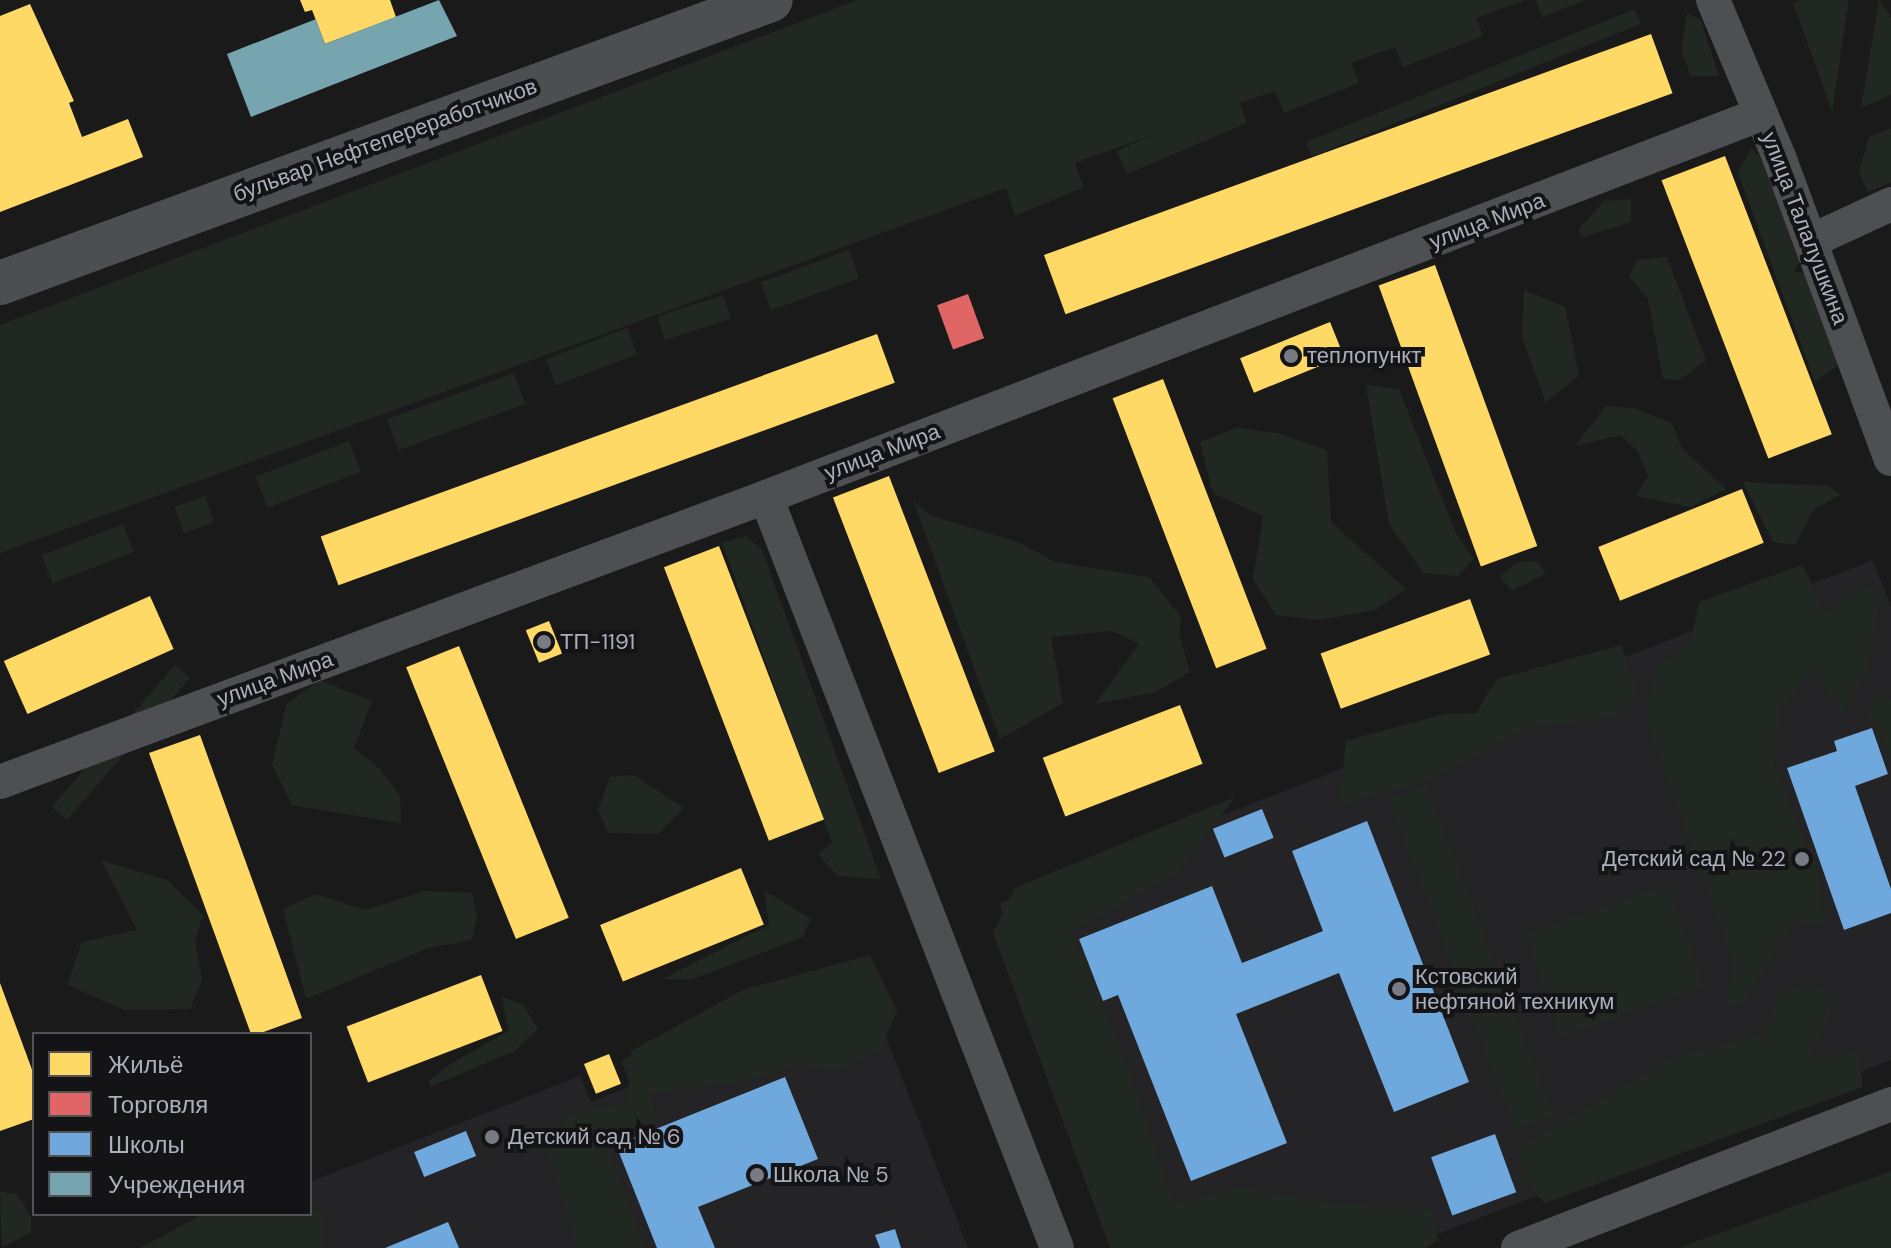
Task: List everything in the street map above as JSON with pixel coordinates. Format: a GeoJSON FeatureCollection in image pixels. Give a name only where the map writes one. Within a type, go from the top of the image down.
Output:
{"type":"FeatureCollection","features":[{"type":"Feature","properties":{"kind":"street","name":"бульвар Нефтепереработчиков"},"geometry":{"type":"LineString","coordinates":[[0,283],[771,0]]}},
{"type":"Feature","properties":{"kind":"street","name":"улица Талалушкина"},"geometry":{"type":"LineString","coordinates":[[1713,0],[1811,241],[1891,459]]}},
{"type":"Feature","properties":{"kind":"street","name":"улица Мира"},"geometry":{"type":"LineString","coordinates":[[0,782],[766,497],[1761,114]]}},
{"type":"Feature","properties":{"kind":"street"},"geometry":{"type":"LineString","coordinates":[[1811,241],[1891,204]]}},
{"type":"Feature","properties":{"kind":"street"},"geometry":{"type":"LineString","coordinates":[[766,497],[1057,1248]]}},
{"type":"Feature","properties":{"kind":"street"},"geometry":{"type":"LineString","coordinates":[[1518,1248],[1891,1104]]}},
{"type":"Feature","properties":{"kind":"shaded area"},"geometry":{"type":"Polygon","coordinates":[[[858,0],[1525,0],[1476,18],[1483,36],[1403,67],[1395,47],[1351,63],[1359,83],[1284,113],[1275,91],[1240,103],[1247,123],[1127,174],[1117,151],[1149,136],[1075,163],[1084,187],[1015,216],[1006,188],[0,553],[0,325],[858,0]]]}},
{"type":"Feature","properties":{"kind":"shaded area"},"geometry":{"type":"Polygon","coordinates":[[[1536,0],[1586,0],[1542,17],[1536,0]]]}},
{"type":"Feature","properties":{"kind":"shaded area"},"geometry":{"type":"Polygon","coordinates":[[[1800,0],[1849,0],[1832,111],[1793,3],[1800,0]]]}},
{"type":"Feature","properties":{"kind":"shaded area"},"geometry":{"type":"Polygon","coordinates":[[[1879,0],[1891,17],[1891,95],[1861,108],[1879,0]]]}},
{"type":"Feature","properties":{"kind":"shaded area"},"geometry":{"type":"Polygon","coordinates":[[[1635,9],[1641,24],[1312,157],[1306,142],[1635,9]]]}},
{"type":"Feature","properties":{"kind":"shaded area"},"geometry":{"type":"Polygon","coordinates":[[[1687,13],[1701,20],[1719,76],[1691,76],[1681,51],[1687,13]]]}},
{"type":"Feature","properties":{"kind":"shaded area"},"geometry":{"type":"Polygon","coordinates":[[[1891,128],[1891,183],[1867,192],[1859,171],[1869,137],[1891,128]]]}},
{"type":"Feature","properties":{"kind":"shaded area"},"geometry":{"type":"Polygon","coordinates":[[[1751,148],[1776,174],[1808,251],[1793,271],[1822,277],[1844,361],[1815,382],[1738,173],[1751,148]]]}},
{"type":"Feature","properties":{"kind":"shaded area"},"geometry":{"type":"Polygon","coordinates":[[[1631,199],[1631,222],[1581,238],[1579,229],[1604,201],[1631,199]]]}},
{"type":"Feature","properties":{"kind":"shaded area"},"geometry":{"type":"Polygon","coordinates":[[[849,250],[859,278],[771,310],[761,282],[849,250]]]}},
{"type":"Feature","properties":{"kind":"shaded area"},"geometry":{"type":"Polygon","coordinates":[[[1667,257],[1706,360],[1680,380],[1663,379],[1648,299],[1629,276],[1637,260],[1667,257]]]}},
{"type":"Feature","properties":{"kind":"shaded area"},"geometry":{"type":"Polygon","coordinates":[[[1524,290],[1565,307],[1579,375],[1546,403],[1522,338],[1524,290]]]}},
{"type":"Feature","properties":{"kind":"shaded area"},"geometry":{"type":"Polygon","coordinates":[[[723,295],[731,319],[665,340],[657,316],[723,295]]]}},
{"type":"Feature","properties":{"kind":"shaded area"},"geometry":{"type":"Polygon","coordinates":[[[627,328],[637,354],[556,385],[546,359],[627,328]]]}},
{"type":"Feature","properties":{"kind":"shaded area"},"geometry":{"type":"Polygon","coordinates":[[[514,373],[525,404],[398,450],[387,419],[514,373]]]}},
{"type":"Feature","properties":{"kind":"shaded area"},"geometry":{"type":"Polygon","coordinates":[[[1366,385],[1399,389],[1455,531],[1474,559],[1458,576],[1423,573],[1389,524],[1366,385]]]}},
{"type":"Feature","properties":{"kind":"shaded area"},"geometry":{"type":"Polygon","coordinates":[[[1606,406],[1633,408],[1672,423],[1682,448],[1726,489],[1691,507],[1635,496],[1648,476],[1638,452],[1621,435],[1575,446],[1606,406]]]}},
{"type":"Feature","properties":{"kind":"shaded area"},"geometry":{"type":"Polygon","coordinates":[[[1236,428],[1278,433],[1327,450],[1331,522],[1406,589],[1375,610],[1318,620],[1276,615],[1253,579],[1263,516],[1213,493],[1200,442],[1236,428]]]}},
{"type":"Feature","properties":{"kind":"shaded area"},"geometry":{"type":"Polygon","coordinates":[[[349,441],[361,472],[267,508],[256,477],[349,441]]]}},
{"type":"Feature","properties":{"kind":"shaded area"},"geometry":{"type":"Polygon","coordinates":[[[1743,482],[1829,486],[1840,495],[1814,509],[1795,545],[1773,542],[1743,482]]]}},
{"type":"Feature","properties":{"kind":"shaded area"},"geometry":{"type":"Polygon","coordinates":[[[205,496],[214,522],[184,533],[175,506],[205,496]]]}},
{"type":"Feature","properties":{"kind":"shaded area"},"geometry":{"type":"Polygon","coordinates":[[[913,500],[930,515],[1021,543],[1055,562],[1149,577],[1181,617],[1179,634],[1190,672],[1156,692],[1095,704],[1139,644],[1112,631],[1051,637],[1063,703],[1000,739],[913,500]]]}},
{"type":"Feature","properties":{"kind":"shaded area"},"geometry":{"type":"Polygon","coordinates":[[[123,524],[134,552],[53,583],[42,555],[123,524]]]}},
{"type":"Feature","properties":{"kind":"shaded area"},"geometry":{"type":"Polygon","coordinates":[[[746,536],[762,550],[881,879],[837,876],[818,854],[832,843],[722,543],[746,536]]]}},
{"type":"Feature","properties":{"kind":"shaded area","name":"Кстовский нефтяной техникум"},"geometry":{"type":"Polygon","coordinates":[[[1873,560],[1891,607],[1891,1060],[1401,1248],[1132,1248],[999,903],[1873,560]]]}},
{"type":"Feature","properties":{"kind":"shaded area"},"geometry":{"type":"Polygon","coordinates":[[[1537,561],[1546,574],[1512,591],[1499,576],[1518,562],[1537,561]]]}},
{"type":"Feature","properties":{"kind":"shaded area"},"geometry":{"type":"Polygon","coordinates":[[[1802,565],[1827,614],[1860,583],[1881,596],[1869,669],[1842,714],[1813,672],[1781,709],[1774,765],[1820,876],[1824,926],[1796,922],[1742,1005],[1725,1007],[1733,964],[1645,718],[1655,670],[1691,640],[1699,602],[1802,565]]]}},
{"type":"Feature","properties":{"kind":"shaded area"},"geometry":{"type":"Polygon","coordinates":[[[1621,645],[1640,696],[1616,717],[1524,729],[1431,780],[1339,806],[1346,741],[1444,714],[1476,713],[1497,679],[1621,645]]]}},
{"type":"Feature","properties":{"kind":"shaded area"},"geometry":{"type":"Polygon","coordinates":[[[175,665],[190,678],[67,820],[52,807],[175,665]]]}},
{"type":"Feature","properties":{"kind":"shaded area"},"geometry":{"type":"Polygon","coordinates":[[[319,680],[372,701],[354,748],[380,769],[400,796],[401,823],[292,805],[272,765],[286,705],[319,680]]]}},
{"type":"Feature","properties":{"kind":"shaded area"},"geometry":{"type":"Polygon","coordinates":[[[1875,688],[1891,701],[1891,756],[1867,715],[1875,688]]]}},
{"type":"Feature","properties":{"kind":"shaded area"},"geometry":{"type":"Polygon","coordinates":[[[634,775],[684,808],[658,834],[608,833],[598,810],[610,777],[634,775]]]}},
{"type":"Feature","properties":{"kind":"shaded area"},"geometry":{"type":"Polygon","coordinates":[[[1427,784],[1554,1115],[1515,1130],[1388,799],[1427,784]]]}},
{"type":"Feature","properties":{"kind":"shaded area"},"geometry":{"type":"Polygon","coordinates":[[[1235,797],[1180,871],[1072,932],[1126,1060],[1174,1203],[1240,1187],[1323,1202],[1431,1210],[1438,1240],[1426,1248],[1110,1248],[993,933],[1015,888],[1235,797]]]}},
{"type":"Feature","properties":{"kind":"shaded area"},"geometry":{"type":"Polygon","coordinates":[[[101,860],[167,880],[203,915],[195,942],[202,980],[190,1009],[125,1010],[67,985],[82,942],[137,930],[101,860]]]}},
{"type":"Feature","properties":{"kind":"shaded area"},"geometry":{"type":"Polygon","coordinates":[[[1669,884],[1704,987],[1560,1037],[1524,934],[1669,884]]]}},
{"type":"Feature","properties":{"kind":"shaded area"},"geometry":{"type":"Polygon","coordinates":[[[764,890],[811,919],[803,937],[693,979],[662,979],[769,925],[764,890]]]}},
{"type":"Feature","properties":{"kind":"shaded area"},"geometry":{"type":"Polygon","coordinates":[[[424,891],[472,893],[477,916],[472,940],[428,948],[306,999],[283,909],[316,894],[366,910],[424,891]]]}},
{"type":"Feature","properties":{"kind":"shaded area"},"geometry":{"type":"Polygon","coordinates":[[[870,955],[897,1011],[880,1049],[837,1071],[801,1065],[741,1082],[651,1093],[657,1119],[608,1147],[646,1248],[577,1248],[546,1153],[568,1114],[627,1103],[631,1051],[743,990],[870,955]]]}},
{"type":"Feature","properties":{"kind":"shaded area","name":"Школа № 5"},"geometry":{"type":"Polygon","coordinates":[[[859,967],[968,1248],[304,1248],[307,1216],[312,1216],[312,1181],[580,1076],[591,1102],[631,1086],[621,1060],[859,967]]]}},
{"type":"Feature","properties":{"kind":"shaded area"},"geometry":{"type":"Polygon","coordinates":[[[1808,983],[1832,993],[1831,1017],[1809,1055],[1859,1053],[1863,1087],[1545,1203],[1521,1175],[1521,1146],[1677,1055],[1763,1034],[1778,994],[1808,983]]]}},
{"type":"Feature","properties":{"kind":"shaded area"},"geometry":{"type":"Polygon","coordinates":[[[501,996],[524,1006],[538,1029],[515,1051],[430,1087],[429,1080],[452,1063],[509,1031],[501,996]]]}},
{"type":"Feature","properties":{"kind":"shaded area"},"geometry":{"type":"Polygon","coordinates":[[[1891,1171],[1891,1248],[1678,1248],[1891,1171]]]}},
{"type":"Feature","properties":{"kind":"shaded area"},"geometry":{"type":"Polygon","coordinates":[[[0,1191],[17,1194],[31,1217],[31,1232],[2,1248],[0,1191]]]}},
{"type":"Feature","properties":{"kind":"shaded area"},"geometry":{"type":"Polygon","coordinates":[[[326,1211],[325,1248],[139,1248],[200,1216],[312,1216],[312,1212],[326,1211]]]}},
{"type":"Feature","properties":{"kind":"building: Жильё"},"geometry":{"type":"Polygon","coordinates":[[[300,0],[390,0],[396,17],[325,44],[312,10],[305,12],[300,0]]]}},
{"type":"Feature","properties":{"kind":"building: Жильё"},"geometry":{"type":"Polygon","coordinates":[[[30,4],[74,101],[69,103],[82,137],[128,119],[143,157],[0,212],[0,16],[30,4]]]}},
{"type":"Feature","properties":{"kind":"building: Жильё"},"geometry":{"type":"Polygon","coordinates":[[[1651,34],[1673,93],[1066,314],[1044,255],[1651,34]]]}},
{"type":"Feature","properties":{"kind":"building: Жильё"},"geometry":{"type":"Polygon","coordinates":[[[1725,156],[1832,434],[1768,459],[1662,180],[1725,156]]]}},
{"type":"Feature","properties":{"kind":"building: Жильё"},"geometry":{"type":"Polygon","coordinates":[[[1435,265],[1537,546],[1481,566],[1379,286],[1435,265]]]}},
{"type":"Feature","properties":{"kind":"building: Жильё","name":"теплопункт"},"geometry":{"type":"Polygon","coordinates":[[[1330,322],[1344,356],[1254,393],[1240,358],[1330,322]]]}},
{"type":"Feature","properties":{"kind":"building: Жильё"},"geometry":{"type":"Polygon","coordinates":[[[877,334],[895,383],[338,585],[321,536],[877,334]]]}},
{"type":"Feature","properties":{"kind":"building: Жильё"},"geometry":{"type":"Polygon","coordinates":[[[1163,379],[1267,649],[1216,668],[1113,398],[1163,379]]]}},
{"type":"Feature","properties":{"kind":"building: Жильё"},"geometry":{"type":"Polygon","coordinates":[[[889,476],[995,751],[939,773],[833,498],[889,476]]]}},
{"type":"Feature","properties":{"kind":"building: Жильё"},"geometry":{"type":"Polygon","coordinates":[[[1742,489],[1764,543],[1620,601],[1598,547],[1742,489]]]}},
{"type":"Feature","properties":{"kind":"building: Жильё"},"geometry":{"type":"Polygon","coordinates":[[[719,546],[824,820],[769,841],[664,567],[719,546]]]}},
{"type":"Feature","properties":{"kind":"building: Жильё"},"geometry":{"type":"Polygon","coordinates":[[[150,596],[174,649],[27,714],[4,661],[150,596]]]}},
{"type":"Feature","properties":{"kind":"building: Жильё"},"geometry":{"type":"Polygon","coordinates":[[[1470,599],[1490,654],[1341,709],[1321,653],[1470,599]]]}},
{"type":"Feature","properties":{"kind":"building: Жильё","name":"ТП-1191"},"geometry":{"type":"Polygon","coordinates":[[[549,621],[562,653],[539,663],[526,630],[549,621]]]}},
{"type":"Feature","properties":{"kind":"building: Жильё"},"geometry":{"type":"Polygon","coordinates":[[[459,646],[569,918],[516,939],[406,667],[459,646]]]}},
{"type":"Feature","properties":{"kind":"building: Жильё"},"geometry":{"type":"Polygon","coordinates":[[[1180,705],[1203,764],[1065,816],[1043,758],[1180,705]]]}},
{"type":"Feature","properties":{"kind":"building: Жильё"},"geometry":{"type":"Polygon","coordinates":[[[200,735],[302,1018],[264,1032],[250,1032],[149,753],[200,735]]]}},
{"type":"Feature","properties":{"kind":"building: Жильё"},"geometry":{"type":"Polygon","coordinates":[[[741,868],[764,925],[623,981],[600,925],[741,868]]]}},
{"type":"Feature","properties":{"kind":"building: Жильё"},"geometry":{"type":"Polygon","coordinates":[[[481,975],[503,1031],[368,1083],[347,1027],[481,975]]]}},
{"type":"Feature","properties":{"kind":"building: Жильё"},"geometry":{"type":"Polygon","coordinates":[[[0,983],[32,1070],[32,1120],[0,1131],[0,983]]]}},
{"type":"Feature","properties":{"kind":"building: Жильё"},"geometry":{"type":"Polygon","coordinates":[[[609,1054],[621,1084],[596,1094],[584,1064],[609,1054]]]}},
{"type":"Feature","properties":{"kind":"building: Торговля"},"geometry":{"type":"Polygon","coordinates":[[[968,294],[984,338],[953,349],[937,305],[968,294]]]}},
{"type":"Feature","properties":{"kind":"building: Школы"},"geometry":{"type":"Polygon","coordinates":[[[1872,728],[1888,774],[1855,786],[1891,889],[1891,913],[1844,930],[1787,768],[1837,751],[1834,741],[1872,728]]]}},
{"type":"Feature","properties":{"kind":"building: Школы"},"geometry":{"type":"Polygon","coordinates":[[[1262,809],[1274,838],[1224,858],[1213,829],[1262,809]]]}},
{"type":"Feature","properties":{"kind":"building: Школы"},"geometry":{"type":"Polygon","coordinates":[[[1367,821],[1469,1082],[1394,1112],[1339,973],[1236,1014],[1287,1143],[1191,1181],[1118,995],[1103,1001],[1079,939],[1212,886],[1242,963],[1323,931],[1292,851],[1367,821]]]}},
{"type":"Feature","properties":{"kind":"building: Школы"},"geometry":{"type":"Polygon","coordinates":[[[785,1077],[818,1159],[698,1207],[715,1248],[657,1248],[616,1145],[785,1077]]]}},
{"type":"Feature","properties":{"kind":"building: Школы"},"geometry":{"type":"Polygon","coordinates":[[[466,1131],[476,1156],[424,1177],[414,1152],[466,1131]]]}},
{"type":"Feature","properties":{"kind":"building: Школы"},"geometry":{"type":"Polygon","coordinates":[[[1495,1134],[1516,1192],[1452,1216],[1431,1157],[1495,1134]]]}},
{"type":"Feature","properties":{"kind":"building: Школы"},"geometry":{"type":"Polygon","coordinates":[[[448,1222],[459,1248],[385,1248],[448,1222]]]}},
{"type":"Feature","properties":{"kind":"building: Школы"},"geometry":{"type":"Polygon","coordinates":[[[895,1229],[901,1248],[880,1248],[875,1235],[895,1229]]]}},
{"type":"Feature","properties":{"kind":"building: Учреждения"},"geometry":{"type":"Polygon","coordinates":[[[439,0],[457,36],[251,117],[227,54],[316,19],[325,44],[439,0]]]}},
{"type":"Feature","properties":{"kind":"place","name":"теплопункт"},"geometry":{"type":"Point","coordinates":[1291,356]}},
{"type":"Feature","properties":{"kind":"place","name":"ТП-1191"},"geometry":{"type":"Point","coordinates":[544,642]}},
{"type":"Feature","properties":{"kind":"place","name":"Детский сад № 22"},"geometry":{"type":"Point","coordinates":[1802,859]}},
{"type":"Feature","properties":{"kind":"place","name":"Кстовский нефтяной техникум"},"geometry":{"type":"Point","coordinates":[1399,989]}},
{"type":"Feature","properties":{"kind":"place","name":"Детский сад № 6"},"geometry":{"type":"Point","coordinates":[492,1137]}},
{"type":"Feature","properties":{"kind":"place","name":"Школа № 5"},"geometry":{"type":"Point","coordinates":[757,1175]}}]}
